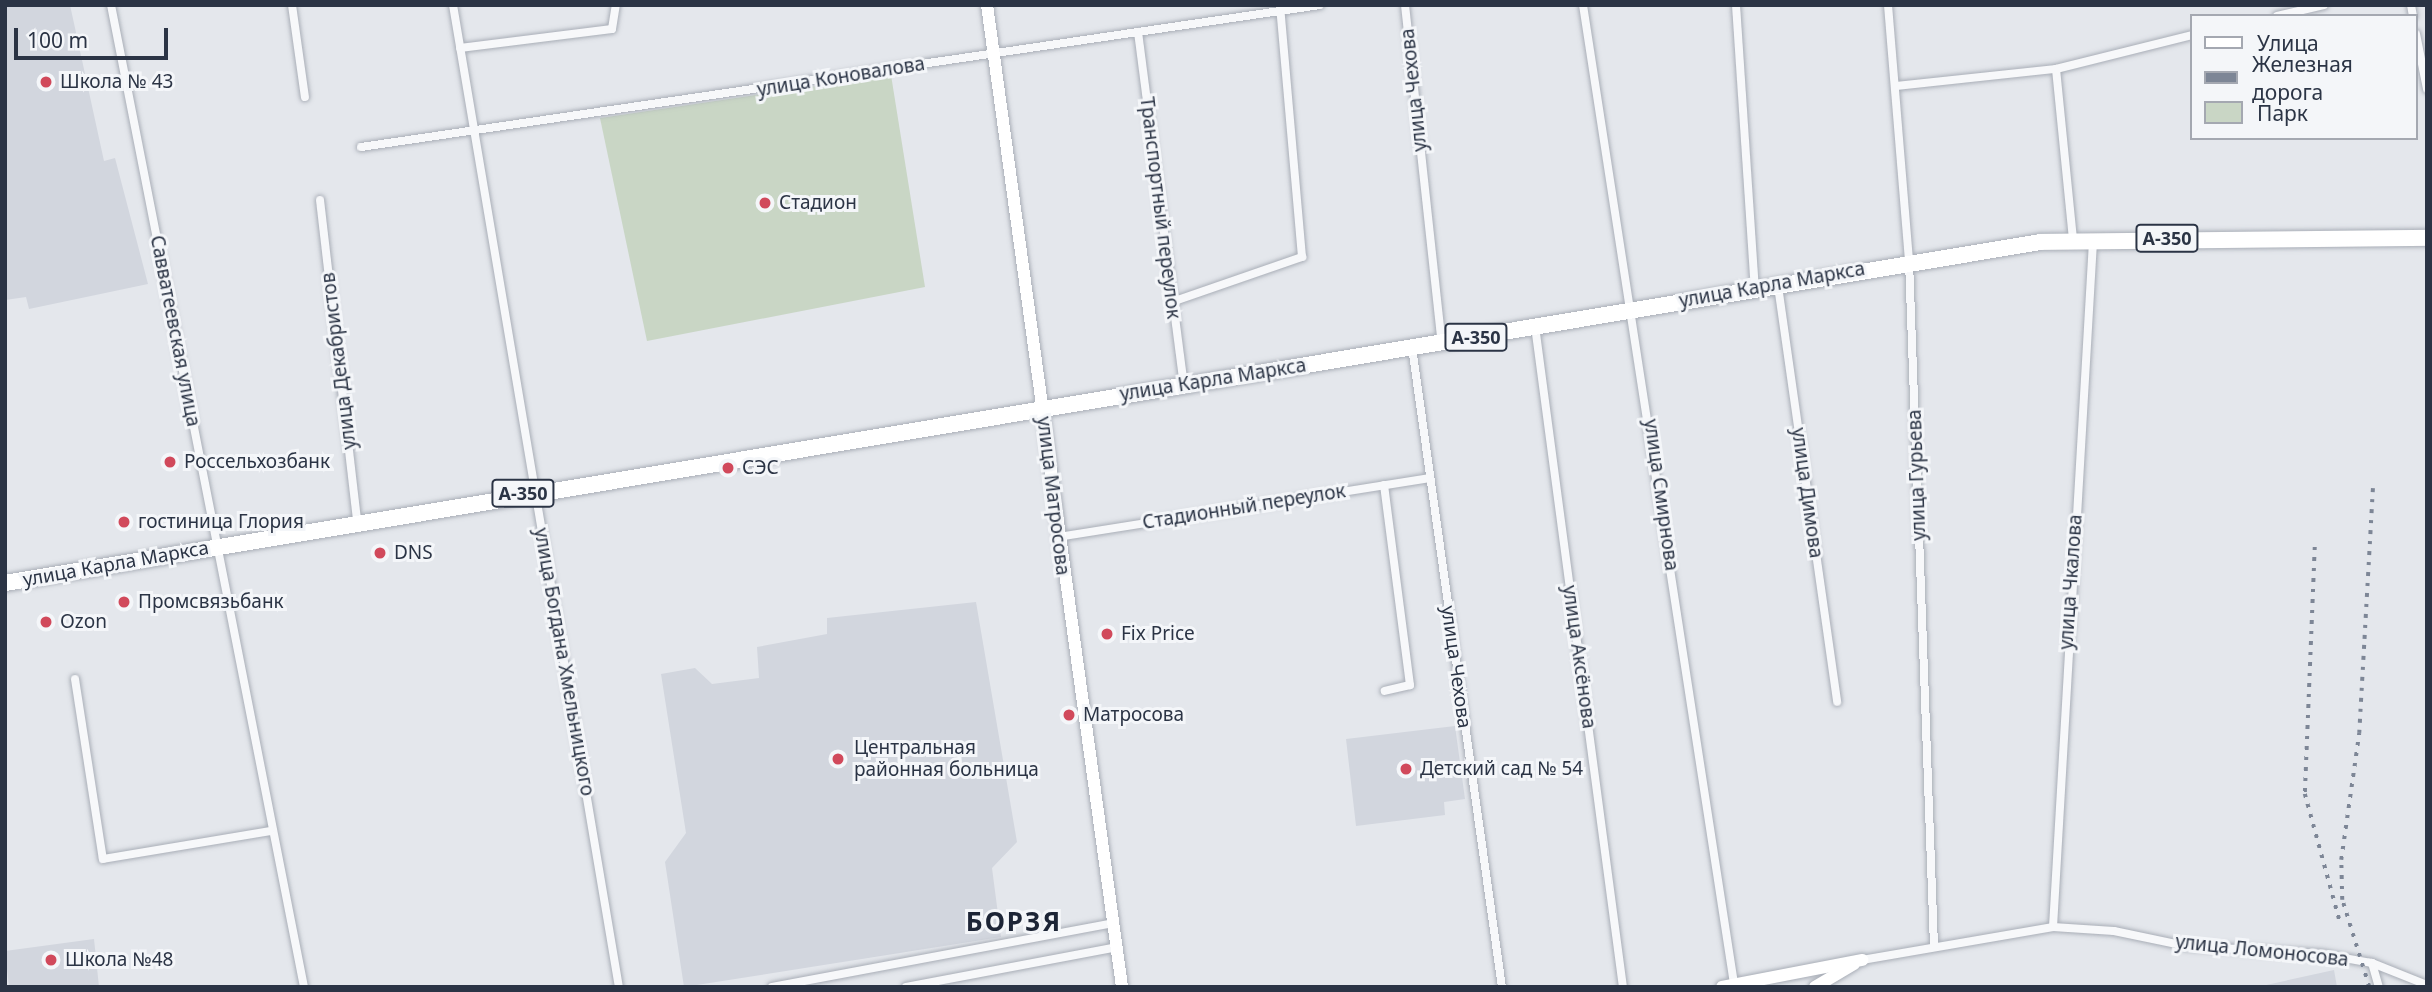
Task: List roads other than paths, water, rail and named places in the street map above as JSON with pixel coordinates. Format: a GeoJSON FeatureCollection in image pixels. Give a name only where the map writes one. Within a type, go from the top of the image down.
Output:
{"type":"FeatureCollection","features":[{"type":"Feature","properties":{"kind":"highway","name":"улица Карла Маркса"},"geometry":{"type":"LineString","coordinates":[[5,583],[535,491],[1535,327],[1909,261],[2093,238],[2427,238]]}},
{"type":"Feature","properties":{"kind":"street","name":"Савватеевская улица"},"geometry":{"type":"LineString","coordinates":[[111,5],[270,831],[304,987]]}},
{"type":"Feature","properties":{"kind":"street"},"geometry":{"type":"LineString","coordinates":[[292,5],[305,97]]}},
{"type":"Feature","properties":{"kind":"street","name":"улица Богдана Хмельницкого"},"geometry":{"type":"LineString","coordinates":[[453,5],[619,987]]}},
{"type":"Feature","properties":{"kind":"street"},"geometry":{"type":"LineString","coordinates":[[460,48],[612,29],[616,5]]}},
{"type":"Feature","properties":{"kind":"street","name":"улица Матросова"},"geometry":{"type":"LineString","coordinates":[[988,5],[1108,924],[1122,987]]}},
{"type":"Feature","properties":{"kind":"street","name":"улица Коновалова"},"geometry":{"type":"LineString","coordinates":[[360,147],[995,54],[1280,8],[1320,5]]}},
{"type":"Feature","properties":{"kind":"street","name":"улица Чехова"},"geometry":{"type":"LineString","coordinates":[[1405,5],[1442,342]]}},
{"type":"Feature","properties":{"kind":"street","name":"улица Смирнова"},"geometry":{"type":"LineString","coordinates":[[1583,5],[1633,310],[1728,986]]}},
{"type":"Feature","properties":{"kind":"street"},"geometry":{"type":"LineString","coordinates":[[1735,5],[1755,288]]}},
{"type":"Feature","properties":{"kind":"street","name":"улица Гурьева"},"geometry":{"type":"LineString","coordinates":[[1888,5],[1909,261],[1934,946]]}},
{"type":"Feature","properties":{"kind":"street"},"geometry":{"type":"LineString","coordinates":[[2286,14],[2324,5]]}},
{"type":"Feature","properties":{"kind":"street"},"geometry":{"type":"LineString","coordinates":[[1172,302],[1302,257],[1280,8]]}},
{"type":"Feature","properties":{"kind":"street","name":"Транспортный переулок"},"geometry":{"type":"LineString","coordinates":[[1138,32],[1184,384]]}},
{"type":"Feature","properties":{"kind":"street"},"geometry":{"type":"LineString","coordinates":[[1896,86],[2056,69],[2190,36]]}},
{"type":"Feature","properties":{"kind":"street"},"geometry":{"type":"LineString","coordinates":[[2418,44],[2427,89]]}},
{"type":"Feature","properties":{"kind":"street"},"geometry":{"type":"LineString","coordinates":[[2056,69],[2073,239]]}},
{"type":"Feature","properties":{"kind":"street","name":"улица Декабристов"},"geometry":{"type":"LineString","coordinates":[[320,200],[357,521]]}},
{"type":"Feature","properties":{"kind":"street","name":"улица Чкалова"},"geometry":{"type":"LineString","coordinates":[[2053,927],[2093,238]]}},
{"type":"Feature","properties":{"kind":"street","name":"улица Димова"},"geometry":{"type":"LineString","coordinates":[[1778,284],[1837,702]]}},
{"type":"Feature","properties":{"kind":"street","name":"улица Аксёнова"},"geometry":{"type":"LineString","coordinates":[[1535,327],[1623,987]]}},
{"type":"Feature","properties":{"kind":"street","name":"улица Чехова"},"geometry":{"type":"LineString","coordinates":[[1412,347],[1502,987]]}},
{"type":"Feature","properties":{"kind":"street","name":"Стадионный переулок"},"geometry":{"type":"LineString","coordinates":[[1058,537],[1429,478]]}},
{"type":"Feature","properties":{"kind":"street"},"geometry":{"type":"LineString","coordinates":[[1384,485],[1410,685],[1385,691]]}},
{"type":"Feature","properties":{"kind":"street"},"geometry":{"type":"LineString","coordinates":[[75,679],[103,859],[270,831]]}},
{"type":"Feature","properties":{"kind":"street"},"geometry":{"type":"LineString","coordinates":[[772,987],[1108,924]]}},
{"type":"Feature","properties":{"kind":"street","name":"улица Ломоносова"},"geometry":{"type":"LineString","coordinates":[[1728,986],[1934,946],[2053,927],[2372,963],[2427,985]]}},
{"type":"Feature","properties":{"kind":"street"},"geometry":{"type":"LineString","coordinates":[[906,987],[1112,948]]}},
{"type":"Feature","properties":{"kind":"street","name":"улица Ломоносова"},"geometry":{"type":"LineString","coordinates":[[1815,987],[1862,960]]}},
{"type":"Feature","properties":{"kind":"street","name":"улица Ломоносова"},"geometry":{"type":"LineString","coordinates":[[2372,963],[2379,987]]}},
{"type":"Feature","properties":{"kind":"railway"},"geometry":{"type":"LineString","coordinates":[[2369,987],[2342,900],[2341,860],[2359,733],[2373,482]]}},
{"type":"Feature","properties":{"kind":"railway"},"geometry":{"type":"LineString","coordinates":[[2315,547],[2305,794],[2340,922]]}},
{"type":"Feature","properties":{"kind":"place","name":"Школа № 43"},"geometry":{"type":"Point","coordinates":[46,82]}},
{"type":"Feature","properties":{"kind":"place","name":"Стадион"},"geometry":{"type":"Point","coordinates":[765,203]}},
{"type":"Feature","properties":{"kind":"place","name":"Россельхозбанк"},"geometry":{"type":"Point","coordinates":[170,462]}},
{"type":"Feature","properties":{"kind":"place","name":"СЭС"},"geometry":{"type":"Point","coordinates":[728,468]}},
{"type":"Feature","properties":{"kind":"place","name":"гостиница Глория"},"geometry":{"type":"Point","coordinates":[124,522]}},
{"type":"Feature","properties":{"kind":"place","name":"DNS"},"geometry":{"type":"Point","coordinates":[380,553]}},
{"type":"Feature","properties":{"kind":"place","name":"Промсвязьбанк"},"geometry":{"type":"Point","coordinates":[124,602]}},
{"type":"Feature","properties":{"kind":"place","name":"Ozon"},"geometry":{"type":"Point","coordinates":[46,622]}},
{"type":"Feature","properties":{"kind":"place","name":"Fix Price"},"geometry":{"type":"Point","coordinates":[1107,634]}},
{"type":"Feature","properties":{"kind":"place","name":"Матросова"},"geometry":{"type":"Point","coordinates":[1069,715]}},
{"type":"Feature","properties":{"kind":"place","name":"Центральная районная больница"},"geometry":{"type":"Point","coordinates":[838,759]}},
{"type":"Feature","properties":{"kind":"place","name":"Детский сад № 54"},"geometry":{"type":"Point","coordinates":[1406,769]}},
{"type":"Feature","properties":{"kind":"place","name":"Школа №48"},"geometry":{"type":"Point","coordinates":[51,960]}},
{"type":"Feature","properties":{"kind":"district","name":"БОРЗЯ"},"geometry":{"type":"Point","coordinates":[1014,922]}}]}
